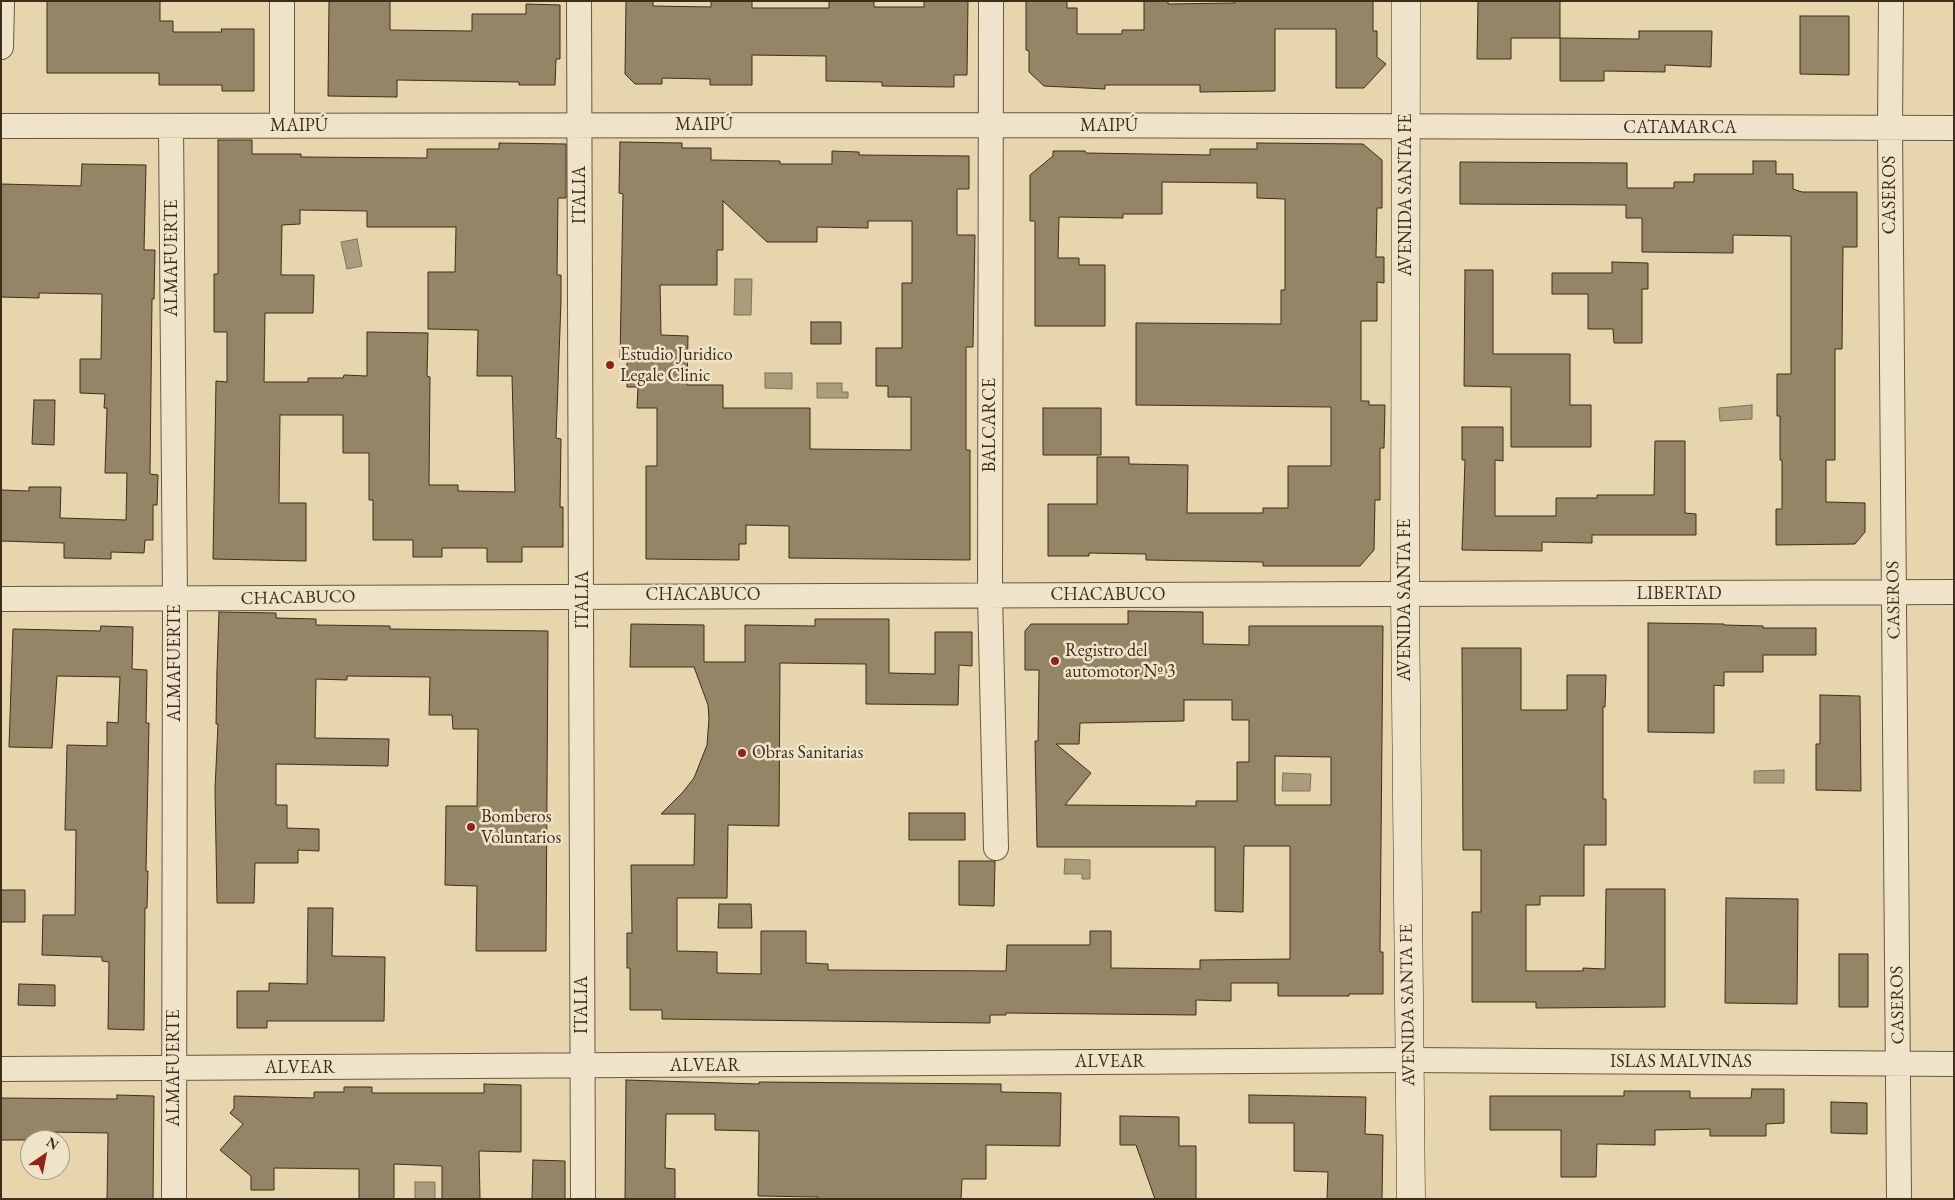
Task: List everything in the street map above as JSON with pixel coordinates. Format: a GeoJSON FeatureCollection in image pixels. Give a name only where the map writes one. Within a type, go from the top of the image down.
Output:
{"type":"FeatureCollection","features":[{"type":"Feature","properties":{"kind":"main road","name":"AVENIDA SANTA FE"},"geometry":{"type":"LineString","coordinates":[[1406,1],[1405,596],[1411,1199]]}},
{"type":"Feature","properties":{"kind":"street"},"geometry":{"type":"LineString","coordinates":[[1,47],[2,1]]}},
{"type":"Feature","properties":{"kind":"street"},"geometry":{"type":"LineString","coordinates":[[282,1],[282,126]]}},
{"type":"Feature","properties":{"kind":"street","name":"ITALIA"},"geometry":{"type":"LineString","coordinates":[[579,1],[583,595],[583,1199]]}},
{"type":"Feature","properties":{"kind":"street","name":"BALCARCE"},"geometry":{"type":"LineString","coordinates":[[991,1],[990,595],[996,848]]}},
{"type":"Feature","properties":{"kind":"street","name":"CASEROS"},"geometry":{"type":"LineString","coordinates":[[1891,1],[1890,128],[1899,1199]]}},
{"type":"Feature","properties":{"kind":"street","name":"MAIPÚ"},"geometry":{"type":"LineString","coordinates":[[1,126],[992,125],[1406,128]]}},
{"type":"Feature","properties":{"kind":"street","name":"ALMAFUERTE"},"geometry":{"type":"LineString","coordinates":[[171,126],[175,599],[174,1199]]}},
{"type":"Feature","properties":{"kind":"street","name":"CATAMARCA"},"geometry":{"type":"LineString","coordinates":[[1406,128],[1954,128]]}},
{"type":"Feature","properties":{"kind":"street","name":"LIBERTAD"},"geometry":{"type":"LineString","coordinates":[[1405,596],[1954,592]]}},
{"type":"Feature","properties":{"kind":"street","name":"CHACABUCO"},"geometry":{"type":"LineString","coordinates":[[1,599],[583,595],[1405,596]]}},
{"type":"Feature","properties":{"kind":"street","name":"ISLAS MALVINAS"},"geometry":{"type":"LineString","coordinates":[[1409,1060],[1954,1064]]}},
{"type":"Feature","properties":{"kind":"street","name":"ALVEAR"},"geometry":{"type":"LineString","coordinates":[[1,1069],[582,1067],[1409,1060]]}},
{"type":"Feature","properties":{"kind":"shaded area"},"geometry":{"type":"Polygon","coordinates":[[[357,239],[362,266],[347,269],[341,242],[357,239]]]}},
{"type":"Feature","properties":{"kind":"shaded area"},"geometry":{"type":"Polygon","coordinates":[[[735,279],[752,279],[751,315],[734,315],[735,279]]]}},
{"type":"Feature","properties":{"kind":"shaded area"},"geometry":{"type":"Polygon","coordinates":[[[765,373],[792,373],[792,389],[765,388],[765,373]]]}},
{"type":"Feature","properties":{"kind":"shaded area"},"geometry":{"type":"Polygon","coordinates":[[[817,383],[842,383],[842,392],[848,392],[848,398],[817,398],[817,383]]]}},
{"type":"Feature","properties":{"kind":"shaded area"},"geometry":{"type":"Polygon","coordinates":[[[1752,405],[1752,419],[1720,421],[1719,408],[1752,405]]]}},
{"type":"Feature","properties":{"kind":"shaded area"},"geometry":{"type":"Polygon","coordinates":[[[1784,770],[1784,783],[1754,783],[1754,771],[1784,770]]]}},
{"type":"Feature","properties":{"kind":"shaded area"},"geometry":{"type":"Polygon","coordinates":[[[1283,773],[1311,774],[1310,791],[1282,791],[1283,773]]]}},
{"type":"Feature","properties":{"kind":"shaded area"},"geometry":{"type":"Polygon","coordinates":[[[1065,859],[1090,860],[1090,879],[1082,879],[1082,874],[1064,874],[1065,859]]]}},
{"type":"Feature","properties":{"kind":"shaded area"},"geometry":{"type":"Polygon","coordinates":[[[415,1182],[435,1182],[435,1199],[415,1199],[415,1182]]]}},
{"type":"Feature","properties":{"kind":"building"},"geometry":{"type":"Polygon","coordinates":[[[47,1],[160,1],[160,21],[173,21],[173,32],[222,32],[221,29],[254,29],[254,91],[222,91],[222,85],[159,85],[159,73],[47,73],[47,1]]]}},
{"type":"Feature","properties":{"kind":"building"},"geometry":{"type":"Polygon","coordinates":[[[329,1],[390,1],[390,30],[472,31],[472,14],[526,14],[526,4],[560,5],[560,59],[556,59],[555,85],[519,85],[519,82],[397,80],[397,97],[328,96],[329,1]]]}},
{"type":"Feature","properties":{"kind":"building"},"geometry":{"type":"Polygon","coordinates":[[[626,1],[653,1],[653,6],[711,7],[711,1],[752,1],[752,8],[829,8],[829,1],[874,1],[874,7],[924,7],[924,1],[968,1],[967,75],[954,75],[954,87],[882,86],[882,82],[826,81],[826,56],[752,55],[752,85],[710,85],[710,79],[662,78],[662,84],[635,84],[625,74],[626,1]]]}},
{"type":"Feature","properties":{"kind":"building"},"geometry":{"type":"Polygon","coordinates":[[[1026,1],[1067,1],[1067,8],[1077,8],[1077,34],[1122,34],[1122,30],[1144,30],[1144,1],[1168,1],[1168,4],[1235,3],[1235,1],[1373,1],[1373,31],[1377,31],[1377,57],[1386,64],[1364,88],[1336,88],[1336,29],[1275,29],[1275,91],[1200,92],[1200,85],[1105,85],[1105,89],[1044,86],[1029,72],[1029,51],[1026,50],[1026,1]]]}},
{"type":"Feature","properties":{"kind":"building"},"geometry":{"type":"Polygon","coordinates":[[[1478,1],[1560,1],[1560,38],[1511,38],[1511,59],[1477,59],[1478,1]]]}},
{"type":"Feature","properties":{"kind":"building"},"geometry":{"type":"Polygon","coordinates":[[[1800,16],[1849,16],[1849,75],[1800,74],[1800,16]]]}},
{"type":"Feature","properties":{"kind":"building"},"geometry":{"type":"Polygon","coordinates":[[[1639,31],[1712,31],[1711,67],[1665,65],[1665,72],[1604,71],[1604,81],[1560,81],[1560,38],[1639,39],[1639,31]]]}},
{"type":"Feature","properties":{"kind":"building"},"geometry":{"type":"Polygon","coordinates":[[[218,140],[252,140],[252,154],[301,154],[301,157],[427,158],[427,149],[499,149],[499,143],[566,144],[566,198],[558,198],[557,275],[561,275],[561,301],[556,438],[561,439],[560,507],[563,507],[563,547],[522,547],[522,562],[487,562],[487,548],[442,548],[442,557],[413,557],[413,540],[373,540],[373,500],[369,500],[369,453],[343,453],[343,415],[280,415],[279,503],[306,503],[306,561],[213,559],[216,381],[227,382],[227,332],[214,332],[214,274],[218,274],[218,140]],[[300,210],[300,224],[282,225],[281,275],[314,275],[313,313],[265,313],[264,382],[308,382],[308,378],[343,378],[344,375],[367,376],[367,332],[428,333],[427,376],[430,377],[429,485],[458,485],[458,491],[515,492],[512,376],[477,376],[478,330],[428,329],[428,272],[455,272],[456,227],[367,227],[367,211],[300,210]]]}},
{"type":"Feature","properties":{"kind":"building"},"geometry":{"type":"Polygon","coordinates":[[[620,142],[682,143],[682,148],[711,148],[711,160],[780,161],[780,164],[832,164],[832,151],[859,152],[859,155],[969,156],[969,189],[957,189],[957,235],[975,235],[973,347],[966,347],[966,450],[970,450],[970,560],[789,558],[789,526],[746,525],[746,544],[739,544],[739,560],[646,559],[646,466],[657,466],[657,408],[637,408],[638,387],[627,387],[627,360],[620,360],[623,194],[619,193],[620,142]],[[723,201],[723,250],[717,250],[717,285],[660,285],[661,335],[688,336],[687,385],[723,385],[723,408],[810,408],[810,449],[911,450],[911,397],[888,397],[888,386],[876,386],[876,348],[902,348],[902,283],[912,283],[912,221],[868,221],[868,228],[817,227],[817,242],[767,242],[723,201]]]}},
{"type":"Feature","properties":{"kind":"building"},"geometry":{"type":"Polygon","coordinates":[[[1257,143],[1363,144],[1382,160],[1382,208],[1377,208],[1376,257],[1384,257],[1384,283],[1377,282],[1377,321],[1361,321],[1361,401],[1369,401],[1369,405],[1385,405],[1384,448],[1380,448],[1380,500],[1375,500],[1374,550],[1360,566],[1263,566],[1263,562],[1146,560],[1146,554],[1089,553],[1089,556],[1048,556],[1048,504],[1097,504],[1097,457],[1129,457],[1129,464],[1188,465],[1187,513],[1263,513],[1263,508],[1288,508],[1288,466],[1331,466],[1331,407],[1136,405],[1136,323],[1281,324],[1281,290],[1285,290],[1285,199],[1257,198],[1257,183],[1162,182],[1162,214],[1123,214],[1123,218],[1059,217],[1058,258],[1079,258],[1079,265],[1105,265],[1105,326],[1035,326],[1035,221],[1030,221],[1030,175],[1053,156],[1053,151],[1210,155],[1210,149],[1257,149],[1257,143]]]}},
{"type":"Feature","properties":{"kind":"building"},"geometry":{"type":"Polygon","coordinates":[[[1753,161],[1776,161],[1776,174],[1793,174],[1793,189],[1802,192],[1857,192],[1857,247],[1843,247],[1842,349],[1835,349],[1835,460],[1826,460],[1826,502],[1865,503],[1865,532],[1855,544],[1776,545],[1776,509],[1782,509],[1782,460],[1780,460],[1780,416],[1777,416],[1777,374],[1791,374],[1791,236],[1733,235],[1733,253],[1642,252],[1642,218],[1626,218],[1626,205],[1460,204],[1460,162],[1627,163],[1627,188],[1674,188],[1674,182],[1694,182],[1694,174],[1753,174],[1753,161]]]}},
{"type":"Feature","properties":{"kind":"building"},"geometry":{"type":"Polygon","coordinates":[[[82,164],[146,165],[144,250],[155,250],[154,299],[152,299],[150,474],[158,475],[157,505],[153,505],[153,540],[145,540],[144,553],[111,552],[111,559],[64,558],[64,543],[1,541],[1,490],[29,491],[29,487],[61,487],[60,518],[126,520],[127,473],[105,473],[107,408],[104,408],[105,394],[80,393],[80,359],[101,359],[102,294],[39,293],[39,298],[1,297],[1,184],[81,186],[82,164]]]}},
{"type":"Feature","properties":{"kind":"building"},"geometry":{"type":"Polygon","coordinates":[[[1612,262],[1648,263],[1648,289],[1642,289],[1642,343],[1614,343],[1613,329],[1588,329],[1588,294],[1552,294],[1552,273],[1612,273],[1612,262]]]}},
{"type":"Feature","properties":{"kind":"building"},"geometry":{"type":"Polygon","coordinates":[[[1465,270],[1493,270],[1493,354],[1570,354],[1570,405],[1591,405],[1591,447],[1511,447],[1511,387],[1464,386],[1465,270]]]}},
{"type":"Feature","properties":{"kind":"building"},"geometry":{"type":"Polygon","coordinates":[[[811,322],[841,322],[841,344],[811,344],[811,322]]]}},
{"type":"Feature","properties":{"kind":"building"},"geometry":{"type":"Polygon","coordinates":[[[34,400],[55,400],[54,445],[32,444],[34,400]]]}},
{"type":"Feature","properties":{"kind":"building"},"geometry":{"type":"Polygon","coordinates":[[[1043,408],[1101,408],[1101,455],[1043,455],[1043,408]]]}},
{"type":"Feature","properties":{"kind":"building"},"geometry":{"type":"Polygon","coordinates":[[[1462,427],[1503,427],[1503,461],[1495,460],[1495,516],[1556,516],[1556,498],[1597,498],[1597,495],[1654,495],[1655,441],[1685,441],[1685,513],[1696,514],[1696,535],[1592,535],[1592,543],[1542,542],[1542,551],[1462,550],[1465,460],[1462,460],[1462,427]]]}},
{"type":"Feature","properties":{"kind":"building"},"geometry":{"type":"Polygon","coordinates":[[[1128,611],[1203,612],[1203,644],[1249,645],[1249,626],[1383,626],[1380,952],[1383,952],[1383,994],[1278,996],[1278,983],[1231,983],[1231,1001],[1196,1000],[1196,1015],[1006,1013],[1006,1015],[990,1015],[990,1023],[662,1019],[662,1010],[630,1010],[630,968],[627,968],[627,933],[632,933],[631,865],[694,865],[695,814],[661,814],[694,778],[707,745],[709,719],[708,705],[694,667],[630,667],[631,624],[704,625],[704,662],[745,662],[745,625],[815,626],[815,619],[889,619],[889,673],[935,674],[935,632],[972,632],[972,666],[959,665],[958,705],[866,704],[866,664],[780,663],[779,826],[728,825],[727,898],[677,898],[677,951],[717,952],[717,973],[761,974],[761,931],[806,931],[806,963],[828,964],[828,970],[1006,971],[1007,945],[1090,945],[1090,931],[1111,931],[1111,968],[1200,969],[1200,960],[1290,959],[1290,846],[1244,846],[1243,912],[1215,911],[1215,847],[1037,847],[1035,741],[1038,741],[1039,670],[1025,670],[1025,631],[1031,624],[1128,624],[1128,611]],[[1184,700],[1184,721],[1080,723],[1079,744],[1056,744],[1091,773],[1065,805],[1196,806],[1196,801],[1237,801],[1237,762],[1249,762],[1249,720],[1232,720],[1232,700],[1184,700]],[[1275,756],[1275,805],[1331,805],[1331,757],[1275,756]]]}},
{"type":"Feature","properties":{"kind":"building"},"geometry":{"type":"Polygon","coordinates":[[[219,612],[276,613],[276,618],[316,619],[316,625],[390,626],[390,629],[548,631],[546,951],[476,951],[477,886],[445,885],[446,806],[477,806],[478,729],[453,729],[452,715],[429,715],[430,677],[347,676],[347,680],[316,679],[315,738],[389,739],[388,766],[276,764],[276,805],[287,805],[287,828],[319,829],[319,851],[298,850],[298,863],[255,863],[254,903],[217,903],[215,789],[218,724],[216,724],[219,612]]]}},
{"type":"Feature","properties":{"kind":"building"},"geometry":{"type":"Polygon","coordinates":[[[1648,623],[1724,624],[1763,626],[1763,628],[1816,628],[1816,655],[1763,655],[1763,672],[1724,672],[1724,686],[1714,685],[1714,733],[1648,732],[1648,623]]]}},
{"type":"Feature","properties":{"kind":"building"},"geometry":{"type":"Polygon","coordinates":[[[101,626],[133,627],[132,669],[147,670],[146,723],[149,723],[146,871],[148,871],[147,908],[145,908],[144,1030],[108,1029],[109,962],[102,961],[102,957],[42,955],[43,915],[75,915],[76,830],[65,830],[67,745],[107,746],[107,722],[118,723],[120,677],[57,676],[52,748],[9,747],[13,629],[100,631],[101,626]]]}},
{"type":"Feature","properties":{"kind":"building"},"geometry":{"type":"Polygon","coordinates":[[[1462,648],[1521,648],[1521,710],[1567,710],[1567,675],[1606,675],[1605,707],[1603,707],[1603,799],[1606,799],[1606,845],[1584,845],[1584,896],[1540,896],[1540,905],[1526,905],[1526,971],[1583,971],[1583,968],[1605,969],[1606,889],[1665,889],[1665,1007],[1536,1008],[1536,1002],[1472,1002],[1472,912],[1481,912],[1481,850],[1463,850],[1462,648]]]}},
{"type":"Feature","properties":{"kind":"building"},"geometry":{"type":"Polygon","coordinates":[[[1820,695],[1860,696],[1861,791],[1816,790],[1816,744],[1820,744],[1820,695]]]}},
{"type":"Feature","properties":{"kind":"building"},"geometry":{"type":"Polygon","coordinates":[[[909,813],[965,813],[965,840],[909,840],[909,813]]]}},
{"type":"Feature","properties":{"kind":"building"},"geometry":{"type":"Polygon","coordinates":[[[959,861],[995,861],[994,906],[959,905],[959,861]]]}},
{"type":"Feature","properties":{"kind":"building"},"geometry":{"type":"Polygon","coordinates":[[[1,890],[25,890],[25,922],[1,922],[1,890]]]}},
{"type":"Feature","properties":{"kind":"building"},"geometry":{"type":"Polygon","coordinates":[[[1726,898],[1798,899],[1797,1004],[1725,1003],[1726,898]]]}},
{"type":"Feature","properties":{"kind":"building"},"geometry":{"type":"Polygon","coordinates":[[[719,904],[751,904],[752,928],[718,928],[719,904]]]}},
{"type":"Feature","properties":{"kind":"building"},"geometry":{"type":"Polygon","coordinates":[[[308,908],[333,908],[332,956],[385,957],[384,1021],[267,1021],[267,1028],[237,1028],[237,991],[269,991],[269,983],[307,984],[308,908]]]}},
{"type":"Feature","properties":{"kind":"building"},"geometry":{"type":"Polygon","coordinates":[[[1839,954],[1868,954],[1868,1007],[1839,1007],[1839,954]]]}},
{"type":"Feature","properties":{"kind":"building"},"geometry":{"type":"Polygon","coordinates":[[[19,984],[55,985],[55,1006],[18,1005],[19,984]]]}},
{"type":"Feature","properties":{"kind":"building"},"geometry":{"type":"Polygon","coordinates":[[[626,1080],[759,1084],[759,1082],[1001,1084],[1001,1092],[1061,1093],[1060,1146],[986,1145],[986,1179],[962,1179],[961,1199],[818,1199],[818,1197],[758,1196],[759,1131],[715,1130],[715,1114],[666,1114],[665,1168],[675,1169],[675,1199],[625,1199],[626,1080]]]}},
{"type":"Feature","properties":{"kind":"building"},"geometry":{"type":"Polygon","coordinates":[[[484,1084],[521,1085],[521,1152],[479,1151],[480,1199],[442,1199],[442,1166],[394,1164],[394,1199],[359,1199],[359,1169],[274,1168],[274,1190],[251,1190],[251,1176],[220,1150],[243,1124],[230,1113],[234,1108],[234,1096],[314,1098],[314,1092],[344,1092],[344,1087],[372,1087],[372,1093],[484,1093],[484,1084]]]}},
{"type":"Feature","properties":{"kind":"building"},"geometry":{"type":"Polygon","coordinates":[[[1752,1089],[1784,1089],[1784,1123],[1766,1124],[1766,1136],[1710,1136],[1710,1129],[1655,1130],[1655,1145],[1597,1144],[1596,1177],[1561,1177],[1561,1130],[1490,1130],[1490,1096],[1624,1096],[1624,1091],[1690,1091],[1690,1098],[1751,1098],[1752,1089]]]}},
{"type":"Feature","properties":{"kind":"building"},"geometry":{"type":"Polygon","coordinates":[[[117,1095],[154,1096],[153,1199],[107,1199],[108,1133],[70,1132],[70,1130],[20,1130],[20,1140],[1,1140],[1,1098],[117,1099],[117,1095]]]}},
{"type":"Feature","properties":{"kind":"building"},"geometry":{"type":"Polygon","coordinates":[[[1249,1095],[1366,1097],[1365,1134],[1383,1135],[1382,1199],[1327,1199],[1328,1172],[1294,1171],[1294,1123],[1249,1123],[1249,1095]]]}},
{"type":"Feature","properties":{"kind":"building"},"geometry":{"type":"Polygon","coordinates":[[[1831,1102],[1867,1103],[1867,1134],[1831,1133],[1831,1102]]]}},
{"type":"Feature","properties":{"kind":"building"},"geometry":{"type":"Polygon","coordinates":[[[1120,1116],[1179,1117],[1179,1146],[1196,1146],[1196,1199],[1155,1199],[1136,1145],[1120,1145],[1120,1116]]]}},
{"type":"Feature","properties":{"kind":"building"},"geometry":{"type":"Polygon","coordinates":[[[533,1160],[565,1161],[565,1199],[532,1199],[533,1160]]]}},
{"type":"Feature","properties":{"kind":"place","name":"Estudio Juridico Legale Clinic"},"geometry":{"type":"Point","coordinates":[610,365]}},
{"type":"Feature","properties":{"kind":"place","name":"Registro del automotor Nº 3"},"geometry":{"type":"Point","coordinates":[1055,661]}},
{"type":"Feature","properties":{"kind":"place","name":"Obras Sanitarias"},"geometry":{"type":"Point","coordinates":[742,753]}},
{"type":"Feature","properties":{"kind":"place","name":"Bomberos Voluntarios"},"geometry":{"type":"Point","coordinates":[471,827]}}]}
